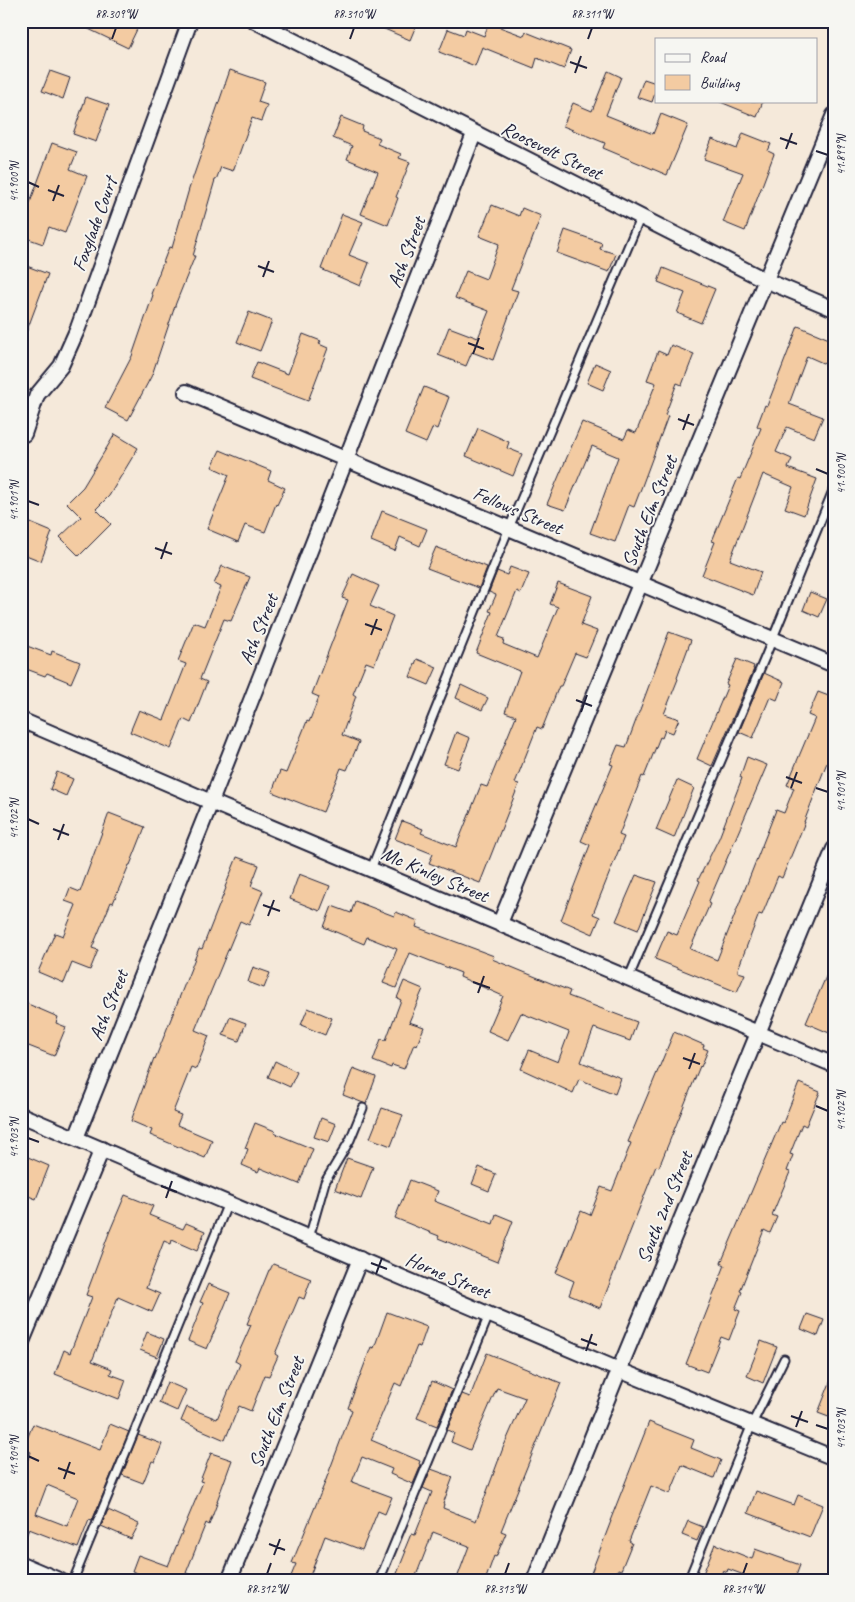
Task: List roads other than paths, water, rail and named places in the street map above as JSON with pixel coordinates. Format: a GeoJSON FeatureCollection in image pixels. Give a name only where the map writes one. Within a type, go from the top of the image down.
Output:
{"type":"FeatureCollection","features":[{"type":"Feature","properties":{"kind":"street","name":"Foxglade Court"},"geometry":{"type":"LineString","coordinates":[[24,434],[38,395],[61,366],[78,328],[190,21]]}},
{"type":"Feature","properties":{"kind":"street","name":"Roosevelt Street"},"geometry":{"type":"LineString","coordinates":[[254,21],[765,280],[834,309]]}},
{"type":"Feature","properties":{"kind":"street","name":"South Elm Street"},"geometry":{"type":"LineString","coordinates":[[500,923],[834,115]]}},
{"type":"Feature","properties":{"kind":"street","name":"Ash Street"},"geometry":{"type":"LineString","coordinates":[[76,1138],[347,459],[474,134]]}},
{"type":"Feature","properties":{"kind":"street","name":"Fellows Street"},"geometry":{"type":"LineString","coordinates":[[186,392],[834,665]]}},
{"type":"Feature","properties":{"kind":"street","name":"Mc Kinley Street"},"geometry":{"type":"LineString","coordinates":[[21,720],[834,1064]]}},
{"type":"Feature","properties":{"kind":"street","name":"South 2nd Street"},"geometry":{"type":"LineString","coordinates":[[534,1581],[834,849]]}},
{"type":"Feature","properties":{"kind":"street","name":"Horne Street"},"geometry":{"type":"LineString","coordinates":[[21,1115],[619,1370],[834,1458]]}},
{"type":"Feature","properties":{"kind":"street"},"geometry":{"type":"LineString","coordinates":[[21,1344],[102,1149]]}},
{"type":"Feature","properties":{"kind":"street","name":"South Elm Street"},"geometry":{"type":"LineString","coordinates":[[229,1581],[360,1259]]}},
{"type":"Feature","properties":{"kind":"street"},"geometry":{"type":"LineString","coordinates":[[21,1564],[60,1581]]}},
{"type":"Feature","properties":{"kind":"lane"},"geometry":{"type":"LineString","coordinates":[[371,869],[509,528],[641,216]]}},
{"type":"Feature","properties":{"kind":"lane"},"geometry":{"type":"LineString","coordinates":[[629,977],[834,488]]}},
{"type":"Feature","properties":{"kind":"lane"},"geometry":{"type":"LineString","coordinates":[[309,1238],[324,1182],[350,1140],[363,1108]]}},
{"type":"Feature","properties":{"kind":"lane"},"geometry":{"type":"LineString","coordinates":[[73,1581],[228,1203]]}},
{"type":"Feature","properties":{"kind":"lane"},"geometry":{"type":"LineString","coordinates":[[379,1581],[489,1315]]}},
{"type":"Feature","properties":{"kind":"lane"},"geometry":{"type":"LineString","coordinates":[[688,1581],[752,1424],[784,1359]]}}]}
